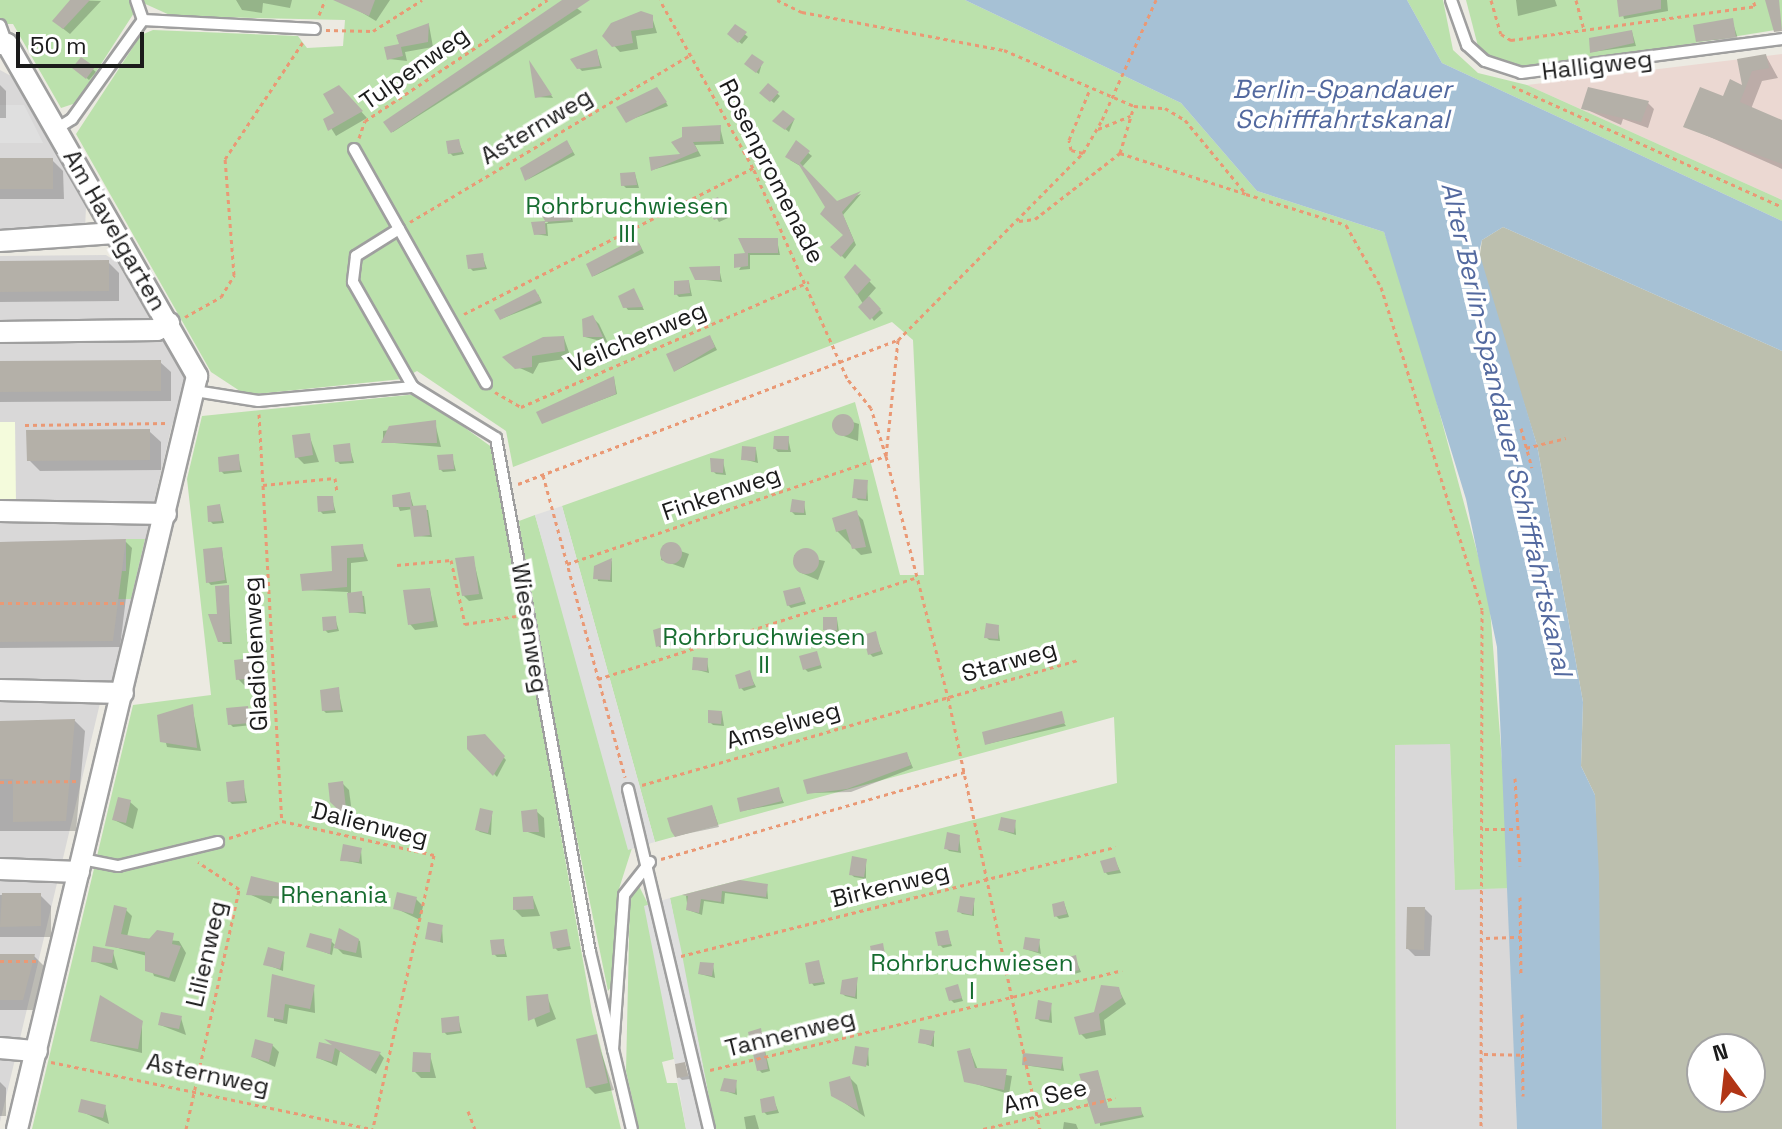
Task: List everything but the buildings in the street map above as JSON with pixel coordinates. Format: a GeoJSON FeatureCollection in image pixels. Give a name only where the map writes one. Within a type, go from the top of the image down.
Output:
{"type":"FeatureCollection","features":[{"type":"Feature","properties":{"kind":"street","name":"Am Havelgarten"},"geometry":{"type":"LineString","coordinates":[[2,38],[191,359],[195,391],[17,1129]]}},
{"type":"Feature","properties":{"kind":"street"},"geometry":{"type":"LineString","coordinates":[[0,241],[101,240],[115,233]]}},
{"type":"Feature","properties":{"kind":"street"},"geometry":{"type":"LineString","coordinates":[[0,332],[157,330],[169,323]]}},
{"type":"Feature","properties":{"kind":"street"},"geometry":{"type":"LineString","coordinates":[[0,511],[166,514]]}},
{"type":"Feature","properties":{"kind":"street"},"geometry":{"type":"LineString","coordinates":[[0,690],[123,693]]}},
{"type":"Feature","properties":{"kind":"street"},"geometry":{"type":"LineString","coordinates":[[0,869],[81,866]]}},
{"type":"Feature","properties":{"kind":"street"},"geometry":{"type":"LineString","coordinates":[[0,1048],[36,1055]]}},
{"type":"Feature","properties":{"kind":"lane"},"geometry":{"type":"LineString","coordinates":[[136,0],[143,20]]}},
{"type":"Feature","properties":{"kind":"lane","name":"Halligweg"},"geometry":{"type":"LineString","coordinates":[[1451,0],[1467,45],[1485,61],[1521,73],[1782,39]]}},
{"type":"Feature","properties":{"kind":"lane"},"geometry":{"type":"LineString","coordinates":[[143,20],[315,29]]}},
{"type":"Feature","properties":{"kind":"lane"},"geometry":{"type":"LineString","coordinates":[[56,129],[72,119],[143,20]]}},
{"type":"Feature","properties":{"kind":"lane"},"geometry":{"type":"LineString","coordinates":[[354,149],[486,383]]}},
{"type":"Feature","properties":{"kind":"lane"},"geometry":{"type":"LineString","coordinates":[[195,391],[258,401],[413,387],[353,282],[356,256],[399,229]]}},
{"type":"Feature","properties":{"kind":"lane","name":"Wiesenweg"},"geometry":{"type":"LineString","coordinates":[[413,387],[430,391],[496,438],[613,1050],[632,1129]]}},
{"type":"Feature","properties":{"kind":"lane"},"geometry":{"type":"LineString","coordinates":[[628,789],[650,862],[709,1129]]}},
{"type":"Feature","properties":{"kind":"lane"},"geometry":{"type":"LineString","coordinates":[[81,866],[118,866],[188,854],[218,842]]}},
{"type":"Feature","properties":{"kind":"lane"},"geometry":{"type":"LineString","coordinates":[[613,1050],[624,895],[650,862]]}},
{"type":"Feature","properties":{"kind":"path"},"geometry":{"type":"LineString","coordinates":[[169,323],[228,288],[237,252],[225,159],[315,29],[373,31],[422,0]]}},
{"type":"Feature","properties":{"kind":"path","name":"Tulpenweg"},"geometry":{"type":"LineString","coordinates":[[354,149],[365,121],[547,0]]}},
{"type":"Feature","properties":{"kind":"path","name":"Rosenpromenade"},"geometry":{"type":"LineString","coordinates":[[660,0],[753,168],[809,282],[841,363],[871,408],[886,456]]}},
{"type":"Feature","properties":{"kind":"path"},"geometry":{"type":"LineString","coordinates":[[777,0],[802,12],[1004,50],[1134,106],[1165,108],[1185,120],[1246,194]]}},
{"type":"Feature","properties":{"kind":"path"},"geometry":{"type":"LineString","coordinates":[[507,487],[898,340],[1083,153],[1102,120],[1156,0]]}},
{"type":"Feature","properties":{"kind":"path"},"geometry":{"type":"LineString","coordinates":[[1491,0],[1501,34],[1511,40],[1755,6],[1753,0]]}},
{"type":"Feature","properties":{"kind":"path"},"geometry":{"type":"LineString","coordinates":[[1576,0],[1584,30]]}},
{"type":"Feature","properties":{"kind":"path","name":"Asternweg"},"geometry":{"type":"LineString","coordinates":[[399,229],[692,54]]}},
{"type":"Feature","properties":{"kind":"path"},"geometry":{"type":"LineString","coordinates":[[1502,82],[1782,207]]}},
{"type":"Feature","properties":{"kind":"path"},"geometry":{"type":"LineString","coordinates":[[1083,153],[1071,150],[1069,140],[1090,89]]}},
{"type":"Feature","properties":{"kind":"path"},"geometry":{"type":"LineString","coordinates":[[1019,221],[1035,219],[1120,153],[1134,106]]}},
{"type":"Feature","properties":{"kind":"path"},"geometry":{"type":"LineString","coordinates":[[1097,129],[1131,116]]}},
{"type":"Feature","properties":{"kind":"path"},"geometry":{"type":"LineString","coordinates":[[1120,153],[1346,225],[1381,287],[1482,610],[1486,938],[1481,1129]]}},
{"type":"Feature","properties":{"kind":"path"},"geometry":{"type":"LineString","coordinates":[[450,321],[753,168]]}},
{"type":"Feature","properties":{"kind":"path","name":"Veilchenweg"},"geometry":{"type":"LineString","coordinates":[[486,383],[521,407],[809,282]]}},
{"type":"Feature","properties":{"kind":"path"},"geometry":{"type":"LineString","coordinates":[[898,340],[886,456],[914,578],[948,697],[1040,1129]]}},
{"type":"Feature","properties":{"kind":"path","name":"Gladiolenweg"},"geometry":{"type":"LineString","coordinates":[[258,401],[282,821]]}},
{"type":"Feature","properties":{"kind":"path"},"geometry":{"type":"LineString","coordinates":[[25,425],[188,423]]}},
{"type":"Feature","properties":{"kind":"path"},"geometry":{"type":"LineString","coordinates":[[1521,428],[1532,468]]}},
{"type":"Feature","properties":{"kind":"path"},"geometry":{"type":"LineString","coordinates":[[1526,448],[1566,438]]}},
{"type":"Feature","properties":{"kind":"path","name":"Finkenweg"},"geometry":{"type":"LineString","coordinates":[[567,564],[886,456]]}},
{"type":"Feature","properties":{"kind":"path"},"geometry":{"type":"LineString","coordinates":[[543,475],[628,789]]}},
{"type":"Feature","properties":{"kind":"path"},"geometry":{"type":"LineString","coordinates":[[263,485],[335,478],[337,493]]}},
{"type":"Feature","properties":{"kind":"path"},"geometry":{"type":"LineString","coordinates":[[397,565],[451,560],[465,624],[528,614]]}},
{"type":"Feature","properties":{"kind":"path"},"geometry":{"type":"LineString","coordinates":[[598,679],[914,578]]}},
{"type":"Feature","properties":{"kind":"path"},"geometry":{"type":"LineString","coordinates":[[0,603],[144,605]]}},
{"type":"Feature","properties":{"kind":"path","name":"Starweg"},"geometry":{"type":"LineString","coordinates":[[948,697],[1079,660]]}},
{"type":"Feature","properties":{"kind":"path","name":"Amselweg"},"geometry":{"type":"LineString","coordinates":[[628,789],[948,697]]}},
{"type":"Feature","properties":{"kind":"path"},"geometry":{"type":"LineString","coordinates":[[650,862],[965,772]]}},
{"type":"Feature","properties":{"kind":"path"},"geometry":{"type":"LineString","coordinates":[[1515,778],[1520,866]]}},
{"type":"Feature","properties":{"kind":"path"},"geometry":{"type":"LineString","coordinates":[[0,782],[99,784]]}},
{"type":"Feature","properties":{"kind":"path","name":"Dalienweg"},"geometry":{"type":"LineString","coordinates":[[218,842],[282,821],[434,855],[373,1129]]}},
{"type":"Feature","properties":{"kind":"path"},"geometry":{"type":"LineString","coordinates":[[1485,829],[1517,829]]}},
{"type":"Feature","properties":{"kind":"path","name":"Birkenweg"},"geometry":{"type":"LineString","coordinates":[[672,959],[1116,847]]}},
{"type":"Feature","properties":{"kind":"path","name":"Lilienweg"},"geometry":{"type":"LineString","coordinates":[[188,854],[239,889],[194,1089]]}},
{"type":"Feature","properties":{"kind":"path"},"geometry":{"type":"LineString","coordinates":[[1520,897],[1521,976]]}},
{"type":"Feature","properties":{"kind":"path"},"geometry":{"type":"LineString","coordinates":[[1486,938],[1521,937]]}},
{"type":"Feature","properties":{"kind":"path"},"geometry":{"type":"LineString","coordinates":[[0,961],[57,964]]}},
{"type":"Feature","properties":{"kind":"path","name":"Tannenweg"},"geometry":{"type":"LineString","coordinates":[[699,1073],[1122,970]]}},
{"type":"Feature","properties":{"kind":"path"},"geometry":{"type":"LineString","coordinates":[[1522,1014],[1523,1096]]}},
{"type":"Feature","properties":{"kind":"path"},"geometry":{"type":"LineString","coordinates":[[1484,1054],[1523,1055]]}},
{"type":"Feature","properties":{"kind":"path","name":"Asternweg"},"geometry":{"type":"LineString","coordinates":[[36,1055],[373,1129]]}},
{"type":"Feature","properties":{"kind":"path"},"geometry":{"type":"LineString","coordinates":[[186,1129],[194,1089]]}},
{"type":"Feature","properties":{"kind":"path","name":"Am See"},"geometry":{"type":"LineString","coordinates":[[983,1129],[1115,1098]]}},
{"type":"Feature","properties":{"kind":"path"},"geometry":{"type":"LineString","coordinates":[[468,1111],[475,1129]]}},
{"type":"Feature","properties":{"kind":"shaded area"},"geometry":{"type":"Polygon","coordinates":[[[1782,54],[1782,200],[1527,85],[1782,54]]]}},
{"type":"Feature","properties":{"kind":"shaded area"},"geometry":{"type":"Polygon","coordinates":[[[0,70],[11,76],[86,207],[85,229],[0,229],[0,70]]]}},
{"type":"Feature","properties":{"kind":"shaded area"},"geometry":{"type":"Polygon","coordinates":[[[0,105],[24,105],[43,143],[0,143],[0,105]]]}},
{"type":"Feature","properties":{"kind":"shaded area"},"geometry":{"type":"Polygon","coordinates":[[[1503,227],[1782,351],[1782,1129],[1602,1129],[1595,795],[1581,766],[1583,702],[1537,445],[1479,261],[1482,240],[1503,227]]]}},
{"type":"Feature","properties":{"kind":"shaded area"},"geometry":{"type":"Polygon","coordinates":[[[106,255],[117,262],[149,317],[159,317],[182,357],[189,388],[172,425],[108,698],[101,699],[0,1122],[0,256],[106,255]]]}},
{"type":"Feature","properties":{"kind":"shaded area"},"geometry":{"type":"Polygon","coordinates":[[[0,422],[15,422],[16,504],[0,504],[0,422]]]}},
{"type":"Feature","properties":{"kind":"shaded area"},"geometry":{"type":"Polygon","coordinates":[[[562,506],[655,842],[628,850],[535,515],[562,506]]]}},
{"type":"Feature","properties":{"kind":"shaded area"},"geometry":{"type":"Polygon","coordinates":[[[1450,743],[1455,889],[1512,888],[1517,1129],[1396,1129],[1395,745],[1450,743]]]}},
{"type":"Feature","properties":{"kind":"shaded area"},"geometry":{"type":"Polygon","coordinates":[[[670,898],[715,1129],[686,1129],[677,1078],[691,1075],[688,1062],[675,1064],[644,906],[670,898]]]}},
{"type":"Feature","properties":{"kind":"green space"},"geometry":{"type":"Polygon","coordinates":[[[0,0],[965,0],[1181,103],[1257,191],[1384,232],[1408,296],[1489,596],[1512,888],[1455,890],[1450,744],[1395,745],[1396,1129],[715,1129],[670,898],[1117,783],[1114,717],[655,842],[562,506],[855,402],[900,575],[924,575],[913,340],[892,322],[513,467],[506,431],[417,371],[402,379],[246,395],[211,372],[76,134],[141,35],[153,30],[298,36],[307,48],[343,46],[345,20],[172,16],[141,2],[76,103],[61,108],[13,24],[0,24],[0,0]]]}},
{"type":"Feature","properties":{"kind":"green space"},"geometry":{"type":"Polygon","coordinates":[[[1407,0],[1443,0],[1453,50],[1478,73],[1527,85],[1782,200],[1782,221],[1442,63],[1407,0]]]}},
{"type":"Feature","properties":{"kind":"green space"},"geometry":{"type":"Polygon","coordinates":[[[1466,0],[1782,0],[1782,29],[1521,71],[1480,54],[1466,0]]]}},
{"type":"Feature","properties":{"kind":"green space","name":"Rhenania"},"geometry":{"type":"Polygon","coordinates":[[[418,394],[493,448],[592,1012],[621,1129],[32,1129],[133,705],[211,695],[187,479],[202,416],[418,394]]]}},
{"type":"Feature","properties":{"kind":"green space"},"geometry":{"type":"Polygon","coordinates":[[[535,515],[632,848],[618,892],[615,982],[608,991],[531,613],[519,521],[535,515]]]}},
{"type":"Feature","properties":{"kind":"green space"},"geometry":{"type":"Polygon","coordinates":[[[126,539],[145,539],[131,599],[0,600],[0,573],[126,571],[126,539]]]}},
{"type":"Feature","properties":{"kind":"green space"},"geometry":{"type":"Polygon","coordinates":[[[639,886],[648,904],[674,1059],[662,1062],[667,1083],[677,1083],[686,1129],[639,1129],[626,1071],[630,895],[639,886]]]}},
{"type":"Feature","properties":{"kind":"water"},"geometry":{"type":"Polygon","coordinates":[[[965,0],[1407,0],[1442,63],[1782,221],[1782,351],[1503,227],[1482,240],[1479,252],[1537,445],[1583,702],[1581,766],[1595,795],[1599,875],[1602,1129],[1517,1129],[1497,647],[1466,499],[1384,232],[1257,191],[1181,103],[965,0]]]}},
{"type":"Feature","properties":{"kind":"water label","name":"Berlin-Spandauer Schifffahrtskanal"},"geometry":{"type":"Point","coordinates":[1342,105]}},
{"type":"Feature","properties":{"kind":"water label","name":"Alter Berlin-Spandauer Schifffahrtskanal"},"geometry":{"type":"Point","coordinates":[1506,429]}},
{"type":"Feature","properties":{"kind":"park label","name":"Rohrbruchwiesen III"},"geometry":{"type":"Point","coordinates":[627,220]}},
{"type":"Feature","properties":{"kind":"park label","name":"Rohrbruchwiesen II"},"geometry":{"type":"Point","coordinates":[764,651]}},
{"type":"Feature","properties":{"kind":"park label","name":"Rohrbruchwiesen I"},"geometry":{"type":"Point","coordinates":[972,977]}}]}
